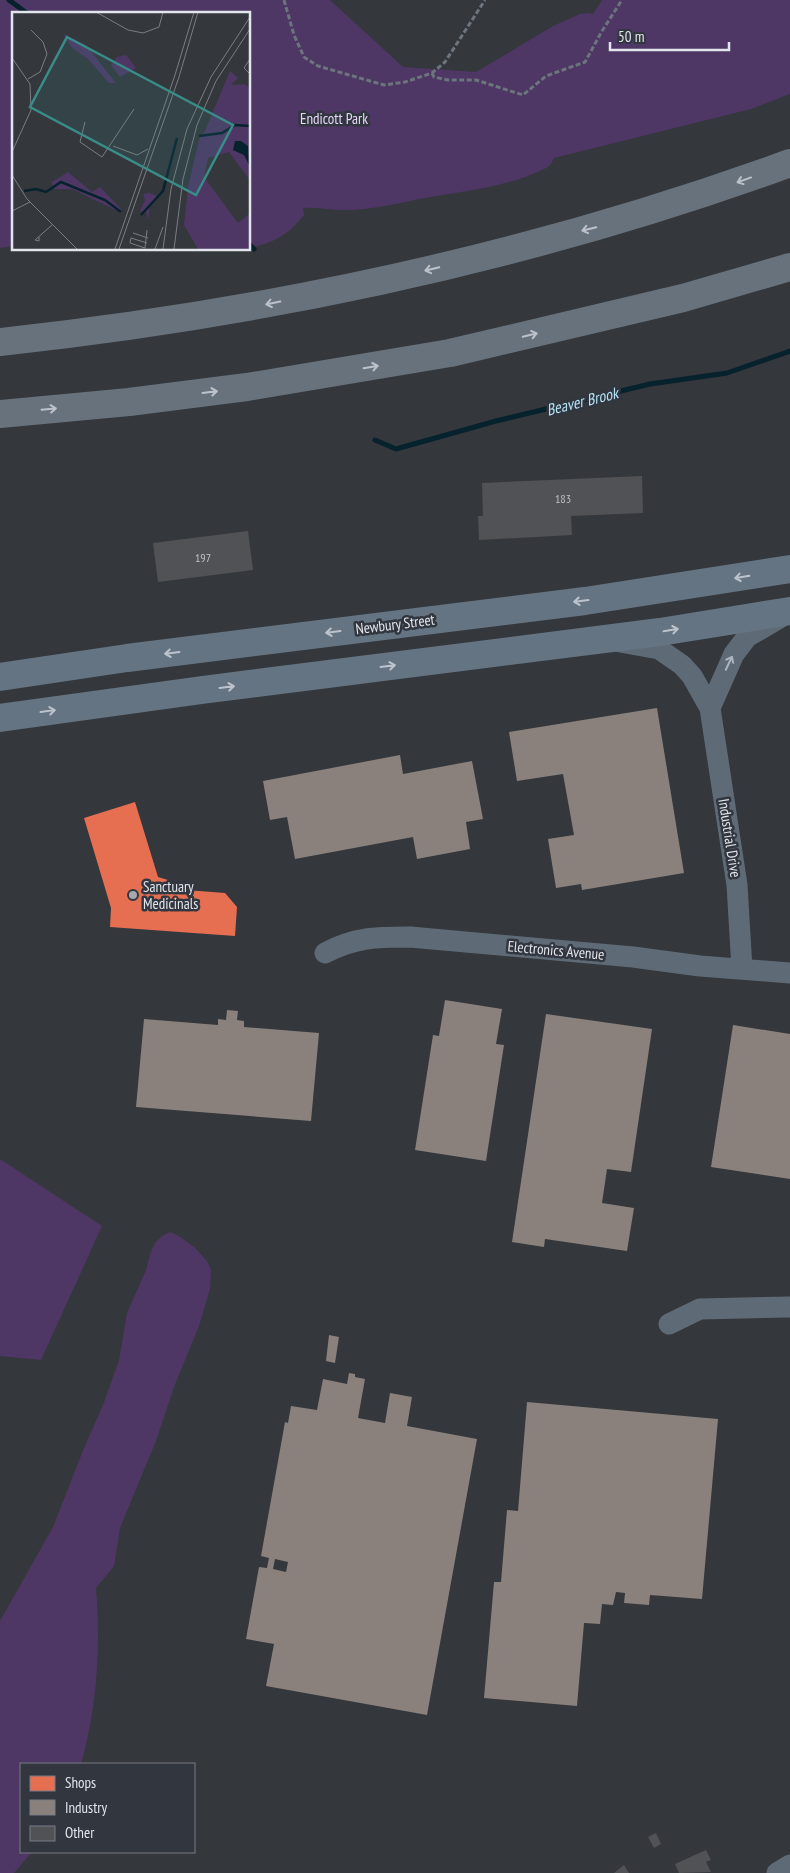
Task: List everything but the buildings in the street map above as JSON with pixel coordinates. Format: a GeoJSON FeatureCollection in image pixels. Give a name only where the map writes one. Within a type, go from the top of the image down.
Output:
{"type":"FeatureCollection","features":[{"type":"Feature","properties":{"kind":"highway"},"geometry":{"type":"LineString","coordinates":[[0,342],[73,334],[270,304],[392,279],[604,225],[708,193],[790,163]]}},
{"type":"Feature","properties":{"kind":"highway"},"geometry":{"type":"LineString","coordinates":[[0,414],[129,402],[227,390],[450,354],[674,300],[790,267]]}},
{"type":"Feature","properties":{"kind":"main road","name":"Newbury Street"},"geometry":{"type":"LineString","coordinates":[[0,677],[381,625],[585,601],[790,569]]}},
{"type":"Feature","properties":{"kind":"main road"},"geometry":{"type":"LineString","coordinates":[[0,718],[212,688],[604,639],[790,612]]}},
{"type":"Feature","properties":{"kind":"street"},"geometry":{"type":"LineString","coordinates":[[710,708],[734,654],[747,637],[790,612]]}},
{"type":"Feature","properties":{"kind":"street","name":"Industrial Drive"},"geometry":{"type":"LineString","coordinates":[[604,639],[659,649],[673,658],[692,676],[710,708],[737,885],[742,969]]}},
{"type":"Feature","properties":{"kind":"street","name":"Electronics Avenue"},"geometry":{"type":"LineString","coordinates":[[325,953],[340,945],[374,937],[410,937],[624,956],[700,966],[790,973]]}},
{"type":"Feature","properties":{"kind":"street"},"geometry":{"type":"LineString","coordinates":[[669,1324],[700,1309],[790,1307]]}},
{"type":"Feature","properties":{"kind":"street"},"geometry":{"type":"LineString","coordinates":[[777,1873],[790,1865]]}},
{"type":"Feature","properties":{"kind":"path"},"geometry":{"type":"LineString","coordinates":[[284,0],[294,35],[304,57],[318,66],[384,85],[405,82],[432,73],[445,62],[485,0]]}},
{"type":"Feature","properties":{"kind":"path"},"geometry":{"type":"LineString","coordinates":[[432,73],[434,77],[441,79],[476,80],[523,95],[546,76],[585,62],[622,0]]}},
{"type":"Feature","properties":{"kind":"green space","name":"Endicott Park"},"geometry":{"type":"Polygon","coordinates":[[[0,0],[330,0],[403,67],[476,72],[553,26],[580,14],[593,14],[602,0],[790,0],[790,94],[751,109],[554,158],[546,168],[516,180],[486,188],[362,209],[303,208],[304,215],[286,233],[266,244],[250,248],[250,12],[12,12],[12,246],[0,248],[0,0]]]}},
{"type":"Feature","properties":{"kind":"green space"},"geometry":{"type":"Polygon","coordinates":[[[0,1159],[102,1226],[41,1360],[0,1356],[0,1159]]]}},
{"type":"Feature","properties":{"kind":"green space"},"geometry":{"type":"Polygon","coordinates":[[[170,1232],[179,1236],[194,1247],[207,1261],[211,1270],[210,1289],[199,1326],[174,1387],[156,1441],[120,1528],[114,1566],[96,1588],[98,1654],[91,1721],[81,1763],[20,1763],[20,1853],[31,1853],[14,1873],[0,1873],[0,1621],[53,1527],[103,1405],[119,1360],[127,1313],[146,1270],[151,1251],[155,1243],[162,1236],[170,1232]]]}},
{"type":"Feature","properties":{"kind":"waterway","name":"Beaver Brook"},"geometry":{"type":"LineString","coordinates":[[9,0],[25,12]]}},
{"type":"Feature","properties":{"kind":"waterway","name":"Beaver Brook"},"geometry":{"type":"LineString","coordinates":[[250,245],[254,249]]}},
{"type":"Feature","properties":{"kind":"waterway","name":"Beaver Brook"},"geometry":{"type":"LineString","coordinates":[[375,440],[396,449],[496,421],[650,384],[727,373],[790,351]]}},
{"type":"Feature","properties":{"kind":"place","name":"Sanctuary Medicinals"},"geometry":{"type":"Point","coordinates":[133,895]}}]}
